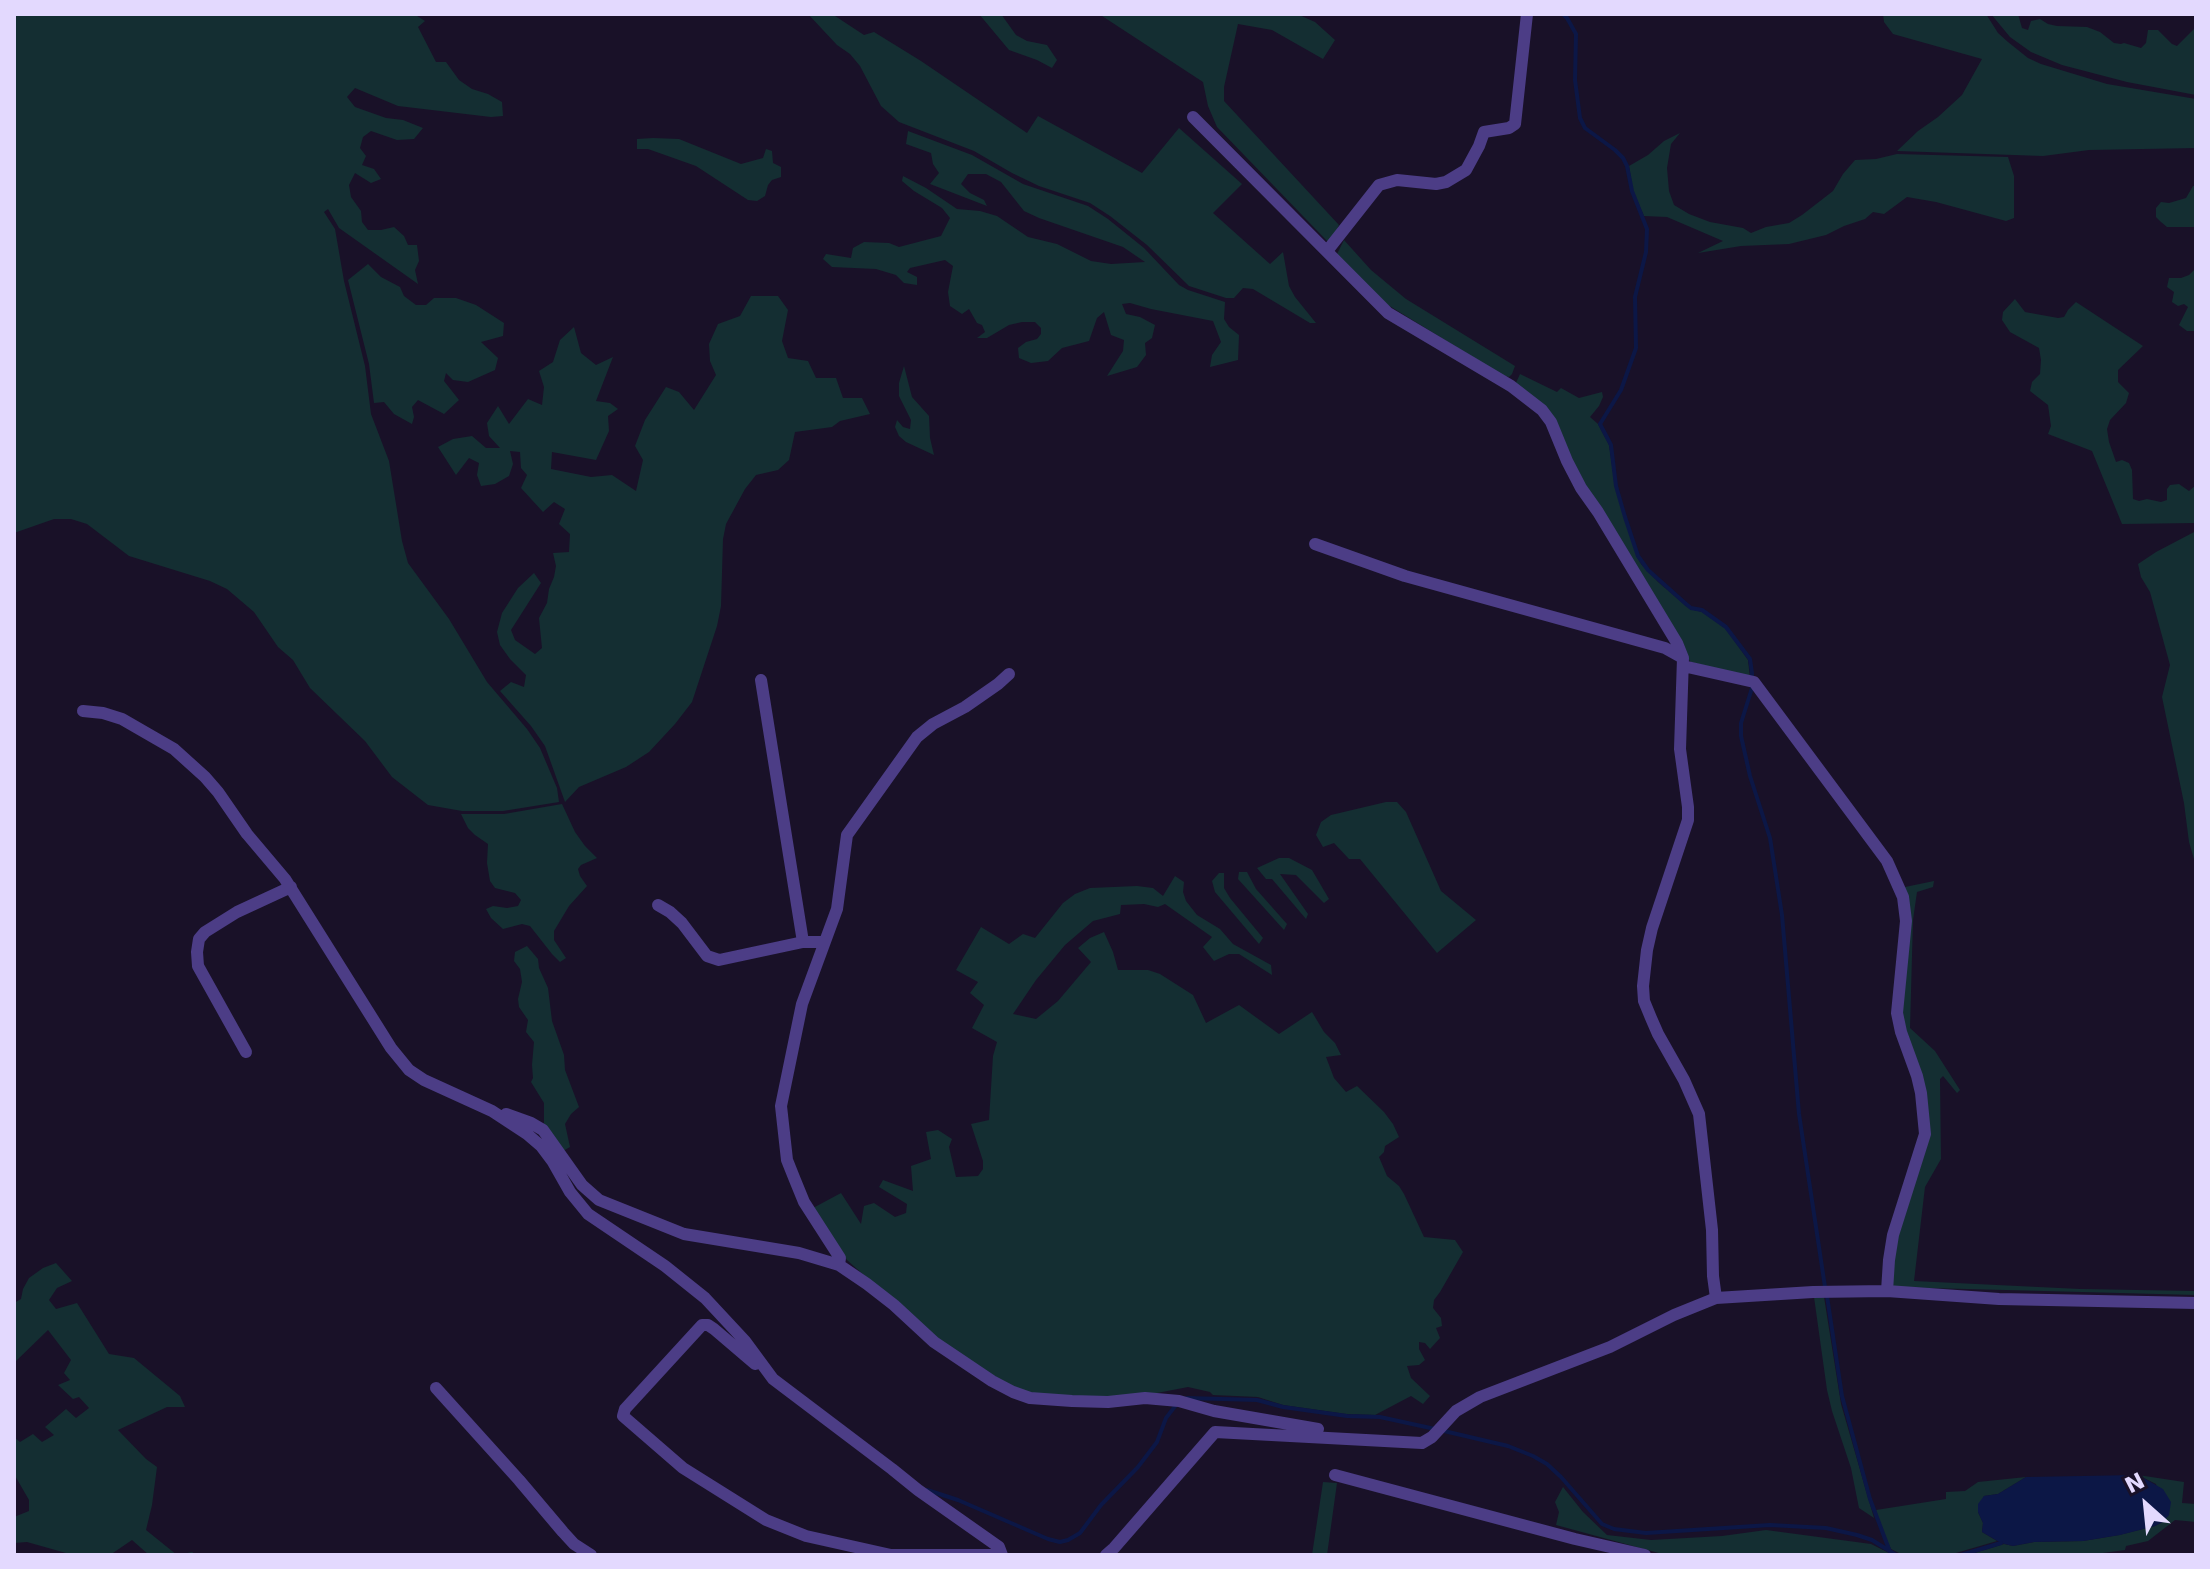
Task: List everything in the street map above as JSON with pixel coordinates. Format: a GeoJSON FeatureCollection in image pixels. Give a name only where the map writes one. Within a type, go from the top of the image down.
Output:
{"type":"FeatureCollection","features":[{"type":"Feature","properties":{"kind":"street"},"geometry":{"type":"LineString","coordinates":[[1327,251],[1379,185],[1397,180],[1436,184],[1446,182],[1466,170],[1484,132],[1515,124],[1527,14]]}},
{"type":"Feature","properties":{"kind":"street"},"geometry":{"type":"LineString","coordinates":[[1193,117],[1388,313],[1511,386],[1542,410],[1551,422],[1581,488],[1677,643],[1683,662],[1680,749],[1688,820],[1652,928],[1643,986],[1644,1001],[1651,1018],[1699,1114],[1716,1298]]}},
{"type":"Feature","properties":{"kind":"street"},"geometry":{"type":"LineString","coordinates":[[1315,544],[1405,576],[1665,648],[1683,662],[1754,682],[1887,861],[1903,897],[1906,921],[1897,1013],[1919,1084],[1925,1134],[1893,1235],[1887,1291]]}},
{"type":"Feature","properties":{"kind":"street"},"geometry":{"type":"LineString","coordinates":[[839,1265],[840,1258],[804,1202],[787,1160],[781,1106],[802,1004],[837,909],[847,835],[917,737],[1009,674]]}},
{"type":"Feature","properties":{"kind":"street"},"geometry":{"type":"LineString","coordinates":[[761,680],[803,942]]}},
{"type":"Feature","properties":{"kind":"street"},"geometry":{"type":"LineString","coordinates":[[83,711],[122,719],[174,749],[190,762],[218,792],[247,834],[291,887],[391,1048],[409,1070],[492,1111],[541,1146],[588,1214],[665,1266],[705,1298],[745,1341],[773,1379]]}},
{"type":"Feature","properties":{"kind":"street"},"geometry":{"type":"LineString","coordinates":[[246,1052],[198,966],[199,939],[237,912],[291,887]]}},
{"type":"Feature","properties":{"kind":"street"},"geometry":{"type":"LineString","coordinates":[[658,905],[682,923],[707,956],[719,960],[803,942],[824,942]]}},
{"type":"Feature","properties":{"kind":"street"},"geometry":{"type":"LineString","coordinates":[[492,1111],[516,1117],[543,1130],[582,1185],[599,1200],[684,1234],[799,1253],[839,1265],[867,1284],[944,1350],[1013,1392],[1030,1398],[1072,1401],[1108,1402],[1145,1398],[1179,1401],[1214,1411],[1373,1439]]}},
{"type":"Feature","properties":{"kind":"street"},"geometry":{"type":"LineString","coordinates":[[1106,1555],[1215,1432],[1422,1443],[1456,1411],[1480,1397],[1610,1347],[1716,1298],[1887,1291],[1999,1299],[2196,1303]]}},
{"type":"Feature","properties":{"kind":"street"},"geometry":{"type":"LineString","coordinates":[[702,1325],[714,1329],[773,1379],[918,1490],[999,1547],[1002,1555],[891,1555],[806,1536],[766,1520],[683,1468],[623,1416],[625,1409],[702,1325]]}},
{"type":"Feature","properties":{"kind":"street"},"geometry":{"type":"LineString","coordinates":[[436,1388],[574,1544],[591,1555]]}},
{"type":"Feature","properties":{"kind":"street"},"geometry":{"type":"LineString","coordinates":[[1335,1475],[1645,1555]]}},
{"type":"Feature","properties":{"kind":"green space"},"geometry":{"type":"Polygon","coordinates":[[[14,14],[414,14],[425,21],[418,27],[436,62],[446,62],[459,80],[502,102],[503,116],[491,117],[398,106],[355,88],[347,97],[355,107],[423,128],[414,139],[397,140],[371,131],[363,137],[360,148],[366,156],[362,165],[374,169],[381,179],[371,183],[355,173],[349,185],[351,197],[361,211],[362,222],[368,230],[394,227],[408,245],[417,245],[419,261],[415,270],[418,284],[339,228],[328,209],[324,212],[335,229],[365,366],[371,414],[389,461],[408,563],[449,619],[487,682],[540,748],[557,788],[559,802],[503,811],[462,811],[428,805],[392,777],[365,741],[310,688],[293,660],[278,647],[254,612],[227,589],[129,556],[87,524],[71,519],[54,519],[14,533],[14,14]]]}},
{"type":"Feature","properties":{"kind":"green space"},"geometry":{"type":"Polygon","coordinates":[[[808,14],[832,14],[864,35],[874,32],[1027,133],[1038,116],[1142,173],[1179,128],[1242,184],[1213,213],[1270,264],[1283,252],[1289,286],[1316,323],[1310,323],[1253,289],[1243,288],[1234,298],[1226,298],[1189,286],[1147,245],[1090,203],[1039,186],[974,151],[899,122],[881,106],[860,66],[850,54],[837,45],[808,14]]]}},
{"type":"Feature","properties":{"kind":"green space"},"geometry":{"type":"Polygon","coordinates":[[[979,14],[1001,14],[1016,35],[1047,45],[1057,60],[1052,68],[1009,50],[979,14]]]}},
{"type":"Feature","properties":{"kind":"green space"},"geometry":{"type":"Polygon","coordinates":[[[1099,14],[1297,14],[1315,22],[1335,40],[1323,59],[1272,30],[1238,24],[1224,87],[1224,101],[1339,225],[1330,244],[1217,127],[1203,82],[1099,14]]]}},
{"type":"Feature","properties":{"kind":"green space"},"geometry":{"type":"Polygon","coordinates":[[[1883,14],[1986,14],[1998,33],[2028,58],[2041,64],[2107,84],[2196,99],[2196,148],[2089,150],[2043,156],[1897,151],[1962,95],[1982,59],[1893,34],[1884,22],[1883,14]]]}},
{"type":"Feature","properties":{"kind":"green space"},"geometry":{"type":"Polygon","coordinates":[[[1991,14],[2018,14],[2022,28],[2028,30],[2031,21],[2040,19],[2057,26],[2087,27],[2114,43],[2141,48],[2146,43],[2148,30],[2158,30],[2177,46],[2196,27],[2196,95],[2062,65],[2031,52],[2010,37],[1991,14]]]}},
{"type":"Feature","properties":{"kind":"green space"},"geometry":{"type":"Polygon","coordinates":[[[908,131],[972,155],[1023,184],[1088,206],[1108,219],[1144,248],[1179,285],[1225,302],[1224,319],[1239,335],[1238,360],[1210,367],[1212,355],[1221,342],[1213,321],[1130,303],[1122,304],[1126,314],[1155,325],[1152,338],[1145,343],[1146,355],[1137,367],[1107,376],[1123,351],[1124,340],[1111,335],[1104,312],[1097,318],[1089,341],[1062,348],[1048,361],[1031,363],[1019,358],[1018,348],[1037,339],[1041,328],[1035,322],[1022,322],[1009,325],[987,338],[977,338],[985,332],[969,309],[962,314],[950,306],[948,292],[953,266],[945,260],[910,268],[907,272],[917,277],[917,285],[904,283],[896,275],[876,269],[832,267],[823,259],[826,254],[851,258],[853,248],[864,242],[889,243],[899,247],[941,236],[950,218],[942,208],[902,181],[903,176],[957,209],[997,216],[1028,237],[1057,244],[1091,261],[1111,264],[1145,262],[1123,247],[1024,211],[1001,182],[986,174],[968,174],[961,184],[984,200],[987,206],[930,184],[939,173],[931,153],[906,144],[908,131]]]}},
{"type":"Feature","properties":{"kind":"green space"},"geometry":{"type":"Polygon","coordinates":[[[1680,133],[1671,144],[1667,168],[1674,205],[1710,222],[1743,228],[1751,233],[1789,223],[1802,215],[1833,191],[1855,160],[1897,154],[2008,157],[2014,176],[2014,218],[2006,221],[1907,197],[1884,214],[1873,212],[1865,219],[1826,235],[1789,244],[1741,246],[1698,253],[1723,241],[1667,217],[1644,216],[1633,191],[1629,166],[1680,133]]]}},
{"type":"Feature","properties":{"kind":"green space"},"geometry":{"type":"Polygon","coordinates":[[[637,139],[679,139],[741,164],[763,158],[766,149],[772,151],[773,163],[781,167],[781,177],[772,180],[765,196],[757,201],[748,200],[696,166],[648,149],[637,149],[637,139]]]}},
{"type":"Feature","properties":{"kind":"green space"},"geometry":{"type":"Polygon","coordinates":[[[2196,186],[2196,227],[2167,227],[2156,217],[2156,208],[2161,202],[2186,198],[2196,186]]]}},
{"type":"Feature","properties":{"kind":"green space"},"geometry":{"type":"Polygon","coordinates":[[[1344,240],[1371,270],[1406,299],[1515,366],[1512,374],[1509,377],[1502,375],[1388,305],[1336,256],[1344,240]]]}},
{"type":"Feature","properties":{"kind":"green space"},"geometry":{"type":"Polygon","coordinates":[[[368,264],[381,277],[400,287],[404,296],[416,305],[426,305],[434,298],[456,298],[476,305],[504,323],[503,336],[481,342],[498,358],[495,370],[468,382],[453,380],[446,373],[444,381],[459,400],[444,414],[418,400],[412,407],[412,424],[394,414],[384,402],[374,403],[369,364],[348,280],[368,264]]]}},
{"type":"Feature","properties":{"kind":"green space"},"geometry":{"type":"Polygon","coordinates":[[[2195,269],[2196,331],[2187,331],[2179,325],[2188,307],[2172,302],[2174,292],[2167,287],[2169,278],[2181,278],[2195,269]]]}},
{"type":"Feature","properties":{"kind":"green space"},"geometry":{"type":"Polygon","coordinates":[[[751,296],[778,296],[788,310],[782,341],[788,358],[808,361],[816,378],[836,378],[843,398],[862,398],[870,414],[840,421],[832,427],[795,432],[789,460],[778,470],[756,475],[726,524],[721,606],[692,702],[649,752],[626,767],[579,787],[565,802],[545,746],[500,691],[511,682],[524,687],[526,675],[500,645],[497,632],[502,613],[518,588],[534,573],[541,583],[511,630],[515,640],[535,654],[542,648],[539,618],[554,577],[556,566],[553,553],[569,552],[570,534],[559,524],[565,509],[554,502],[543,512],[521,488],[527,475],[521,468],[520,452],[510,451],[513,464],[509,476],[495,484],[481,486],[477,475],[479,463],[469,458],[456,475],[438,447],[453,439],[472,436],[486,448],[500,448],[489,436],[487,423],[498,406],[509,424],[528,399],[542,405],[544,387],[539,371],[553,362],[560,340],[574,327],[581,353],[596,365],[613,357],[596,401],[610,403],[618,409],[608,416],[609,431],[596,460],[552,452],[551,469],[591,477],[612,475],[636,491],[643,460],[635,446],[645,420],[666,387],[679,392],[694,410],[716,375],[710,361],[709,344],[718,324],[740,316],[751,296]]]}},
{"type":"Feature","properties":{"kind":"green space"},"geometry":{"type":"Polygon","coordinates":[[[2015,299],[2025,312],[2058,318],[2064,317],[2076,302],[2143,346],[2118,370],[2118,382],[2129,393],[2126,403],[2110,420],[2107,429],[2109,442],[2116,462],[2122,460],[2129,463],[2132,470],[2133,499],[2161,502],[2167,500],[2170,485],[2179,484],[2189,491],[2196,485],[2195,523],[2122,524],[2092,451],[2048,434],[2051,426],[2048,405],[2030,391],[2032,382],[2040,374],[2039,348],[2010,332],[2002,320],[2003,312],[2015,299]]]}},
{"type":"Feature","properties":{"kind":"green space"},"geometry":{"type":"Polygon","coordinates":[[[904,366],[912,397],[929,416],[934,455],[906,442],[895,427],[897,420],[910,429],[911,420],[899,396],[904,366]]]}},
{"type":"Feature","properties":{"kind":"green space"},"geometry":{"type":"Polygon","coordinates":[[[1520,374],[1557,392],[1561,388],[1579,398],[1602,392],[1599,406],[1590,417],[1598,424],[1609,445],[1615,486],[1637,557],[1658,582],[1685,605],[1702,612],[1725,628],[1748,660],[1750,678],[1691,662],[1687,658],[1583,483],[1559,435],[1515,385],[1520,374]]]}},
{"type":"Feature","properties":{"kind":"green space"},"geometry":{"type":"Polygon","coordinates":[[[2196,531],[2196,866],[2162,697],[2170,665],[2150,592],[2138,564],[2196,531]]]}},
{"type":"Feature","properties":{"kind":"green space"},"geometry":{"type":"Polygon","coordinates":[[[1397,802],[1406,812],[1441,891],[1476,920],[1437,953],[1360,859],[1349,859],[1334,843],[1323,847],[1316,835],[1321,822],[1331,815],[1397,802]]]}},
{"type":"Feature","properties":{"kind":"green space"},"geometry":{"type":"Polygon","coordinates":[[[562,804],[575,832],[597,858],[578,869],[587,886],[569,906],[554,931],[554,940],[566,958],[560,962],[530,926],[522,924],[503,929],[491,918],[486,909],[518,906],[521,900],[515,893],[495,888],[490,881],[488,844],[468,828],[461,814],[504,814],[562,804]]]}},
{"type":"Feature","properties":{"kind":"green space"},"geometry":{"type":"Polygon","coordinates":[[[1279,858],[1289,858],[1312,870],[1329,899],[1324,903],[1296,875],[1280,874],[1308,914],[1306,919],[1272,879],[1266,879],[1257,868],[1279,858]]]}},
{"type":"Feature","properties":{"kind":"green space"},"geometry":{"type":"Polygon","coordinates":[[[1239,872],[1247,872],[1256,889],[1287,924],[1284,930],[1238,879],[1239,872]]]}},
{"type":"Feature","properties":{"kind":"green space"},"geometry":{"type":"Polygon","coordinates":[[[1219,873],[1224,873],[1224,888],[1230,898],[1263,938],[1259,944],[1215,892],[1212,881],[1219,873]]]}},
{"type":"Feature","properties":{"kind":"green space"},"geometry":{"type":"Polygon","coordinates":[[[1175,876],[1184,882],[1186,901],[1197,915],[1220,929],[1233,944],[1271,965],[1272,975],[1239,954],[1229,954],[1214,961],[1203,947],[1212,937],[1165,904],[1158,907],[1121,905],[1120,914],[1093,921],[1065,945],[1013,1014],[1036,1019],[1058,1001],[1091,962],[1078,948],[1104,932],[1118,970],[1148,970],[1160,974],[1193,995],[1206,1023],[1239,1005],[1279,1034],[1312,1012],[1341,1055],[1326,1057],[1334,1078],[1346,1092],[1357,1086],[1393,1124],[1399,1137],[1385,1146],[1379,1157],[1387,1176],[1404,1194],[1424,1237],[1455,1240],[1463,1252],[1434,1300],[1433,1308],[1441,1318],[1442,1326],[1436,1328],[1440,1338],[1430,1349],[1419,1342],[1425,1360],[1419,1365],[1407,1366],[1411,1378],[1430,1396],[1423,1404],[1411,1396],[1375,1415],[1283,1405],[1258,1397],[1213,1395],[1188,1387],[1100,1398],[1029,1393],[1009,1386],[935,1339],[847,1260],[813,1208],[841,1193],[861,1224],[864,1206],[874,1203],[895,1217],[906,1213],[907,1204],[879,1187],[883,1180],[913,1191],[911,1166],[931,1159],[926,1132],[938,1130],[952,1139],[949,1147],[956,1177],[978,1176],[983,1169],[971,1124],[989,1120],[993,1056],[997,1042],[972,1028],[984,1005],[970,993],[978,982],[956,970],[981,927],[1009,944],[1023,934],[1035,938],[1063,903],[1075,894],[1090,888],[1137,886],[1153,888],[1163,896],[1175,876]]]}},
{"type":"Feature","properties":{"kind":"green space"},"geometry":{"type":"Polygon","coordinates":[[[1934,881],[1933,887],[1917,892],[1913,920],[1910,1028],[1935,1051],[1960,1090],[1957,1093],[1943,1076],[1940,1079],[1941,1159],[1925,1187],[1914,1281],[2196,1291],[2196,1295],[1890,1287],[1895,1245],[1927,1142],[1901,1016],[1905,887],[1934,881]]]}},
{"type":"Feature","properties":{"kind":"green space"},"geometry":{"type":"Polygon","coordinates":[[[527,946],[538,959],[548,988],[552,1021],[579,1107],[565,1124],[570,1147],[563,1151],[544,1127],[544,1103],[531,1082],[534,1042],[526,1032],[528,1020],[519,1007],[522,982],[520,969],[514,961],[515,952],[527,946]]]}},
{"type":"Feature","properties":{"kind":"green space"},"geometry":{"type":"Polygon","coordinates":[[[56,1263],[72,1281],[57,1288],[49,1300],[56,1309],[77,1303],[109,1354],[134,1358],[180,1396],[185,1407],[167,1407],[118,1430],[157,1467],[146,1530],[177,1555],[149,1555],[132,1540],[110,1555],[73,1555],[27,1542],[14,1543],[14,1517],[29,1511],[29,1500],[14,1474],[14,1437],[20,1442],[33,1434],[42,1442],[54,1435],[45,1427],[66,1409],[76,1418],[89,1408],[79,1397],[73,1399],[58,1385],[70,1380],[64,1373],[71,1360],[48,1330],[14,1363],[14,1303],[21,1299],[29,1278],[56,1263]]]}},
{"type":"Feature","properties":{"kind":"green space"},"geometry":{"type":"Polygon","coordinates":[[[1814,1297],[1824,1297],[1841,1404],[1874,1518],[1859,1508],[1851,1468],[1832,1411],[1814,1297]]]}},
{"type":"Feature","properties":{"kind":"green space"},"geometry":{"type":"Polygon","coordinates":[[[2138,1475],[2184,1482],[2182,1503],[2196,1504],[2196,1522],[2175,1520],[2148,1541],[2126,1546],[2125,1550],[2088,1555],[1968,1555],[2004,1544],[2083,1541],[2155,1526],[2163,1522],[2156,1484],[2138,1475]]]}},
{"type":"Feature","properties":{"kind":"green space"},"geometry":{"type":"Polygon","coordinates":[[[2026,1477],[1998,1494],[1984,1496],[1978,1512],[1983,1523],[1982,1532],[1997,1541],[1949,1555],[1903,1555],[1891,1549],[1876,1510],[1946,1499],[1946,1492],[1965,1491],[1978,1482],[2026,1477]]]}},
{"type":"Feature","properties":{"kind":"green space"},"geometry":{"type":"Polygon","coordinates":[[[1323,1482],[1337,1483],[1327,1555],[1312,1555],[1323,1482]]]}},
{"type":"Feature","properties":{"kind":"green space"},"geometry":{"type":"Polygon","coordinates":[[[1563,1487],[1607,1535],[1651,1540],[1766,1530],[1871,1544],[1893,1555],[1666,1555],[1556,1525],[1559,1512],[1555,1502],[1563,1487]]]}},
{"type":"Feature","properties":{"kind":"shaded area"},"geometry":{"type":"Polygon","coordinates":[[[2138,1475],[2163,1489],[2171,1502],[2169,1515],[2155,1526],[2083,1541],[2034,1542],[2013,1546],[1982,1532],[1978,1504],[1984,1496],[1998,1494],[2026,1477],[2138,1475]]]}},
{"type":"Feature","properties":{"kind":"waterway"},"geometry":{"type":"LineString","coordinates":[[1563,14],[1576,34],[1575,80],[1580,118],[1585,128],[1623,158],[1647,229],[1646,252],[1635,297],[1636,348],[1621,390],[1600,424],[1611,445],[1616,486],[1638,556],[1648,570],[1691,608],[1702,610],[1726,627],[1750,659],[1752,688],[1741,723],[1741,736],[1770,838],[1782,915],[1799,1114],[1825,1287]]}},
{"type":"Feature","properties":{"kind":"waterway"},"geometry":{"type":"LineString","coordinates":[[1827,1296],[1842,1396],[1870,1499],[1890,1552]]}},
{"type":"Feature","properties":{"kind":"waterway"},"geometry":{"type":"LineString","coordinates":[[1187,1398],[1257,1400],[1347,1416],[1380,1417],[1435,1429]]}},
{"type":"Feature","properties":{"kind":"waterway"},"geometry":{"type":"LineString","coordinates":[[927,1490],[1048,1539],[1068,1540],[1080,1533],[1101,1505],[1138,1467],[1157,1442],[1166,1418],[1176,1405]]}},
{"type":"Feature","properties":{"kind":"waterway"},"geometry":{"type":"LineString","coordinates":[[1444,1431],[1508,1446],[1547,1464],[1602,1524],[1614,1529],[1646,1533],[1770,1525],[1826,1528],[1872,1540],[1896,1555]]}},
{"type":"Feature","properties":{"kind":"waterway"},"geometry":{"type":"LineString","coordinates":[[1961,1555],[2001,1543]]}}]}
